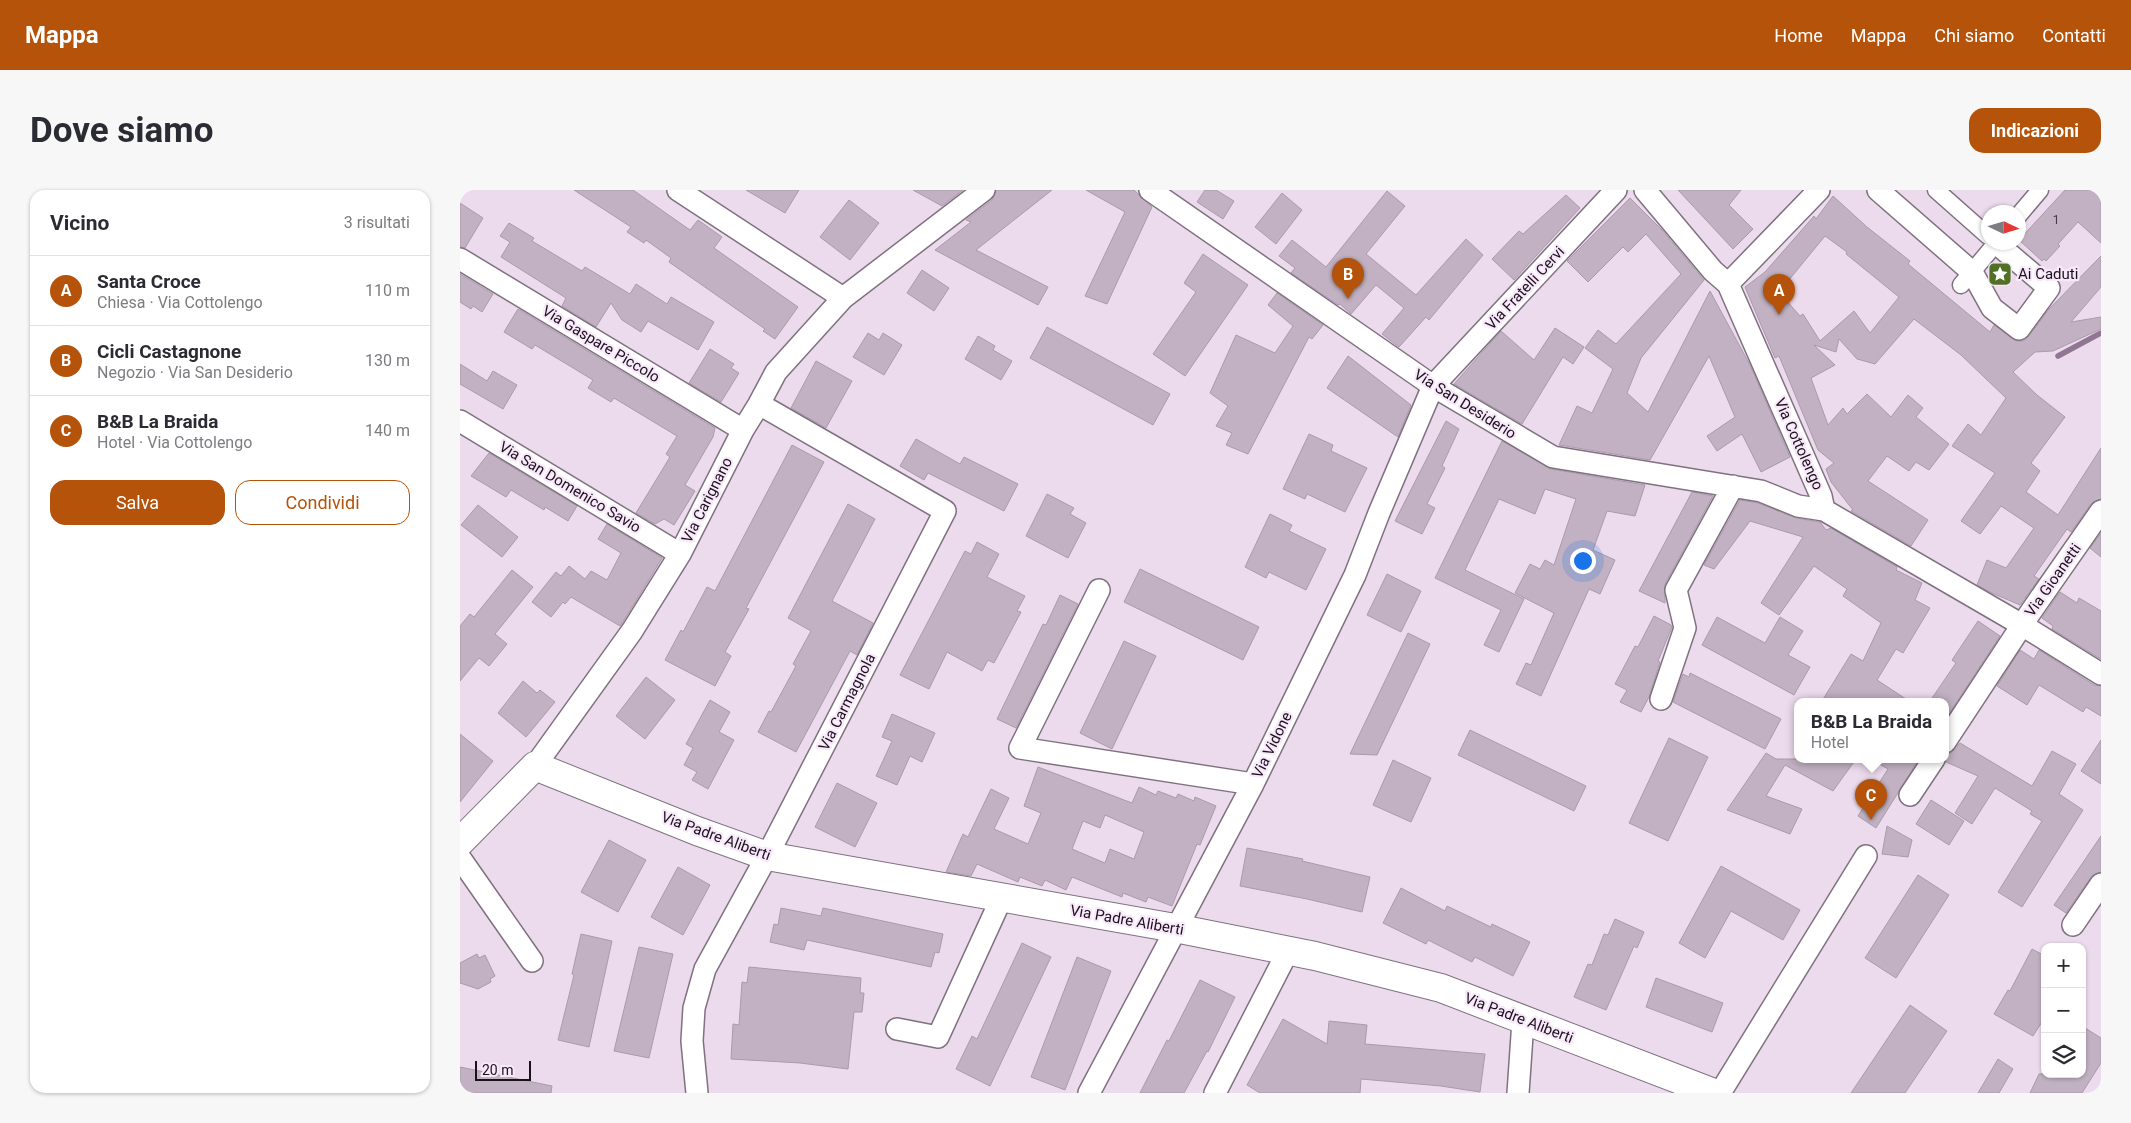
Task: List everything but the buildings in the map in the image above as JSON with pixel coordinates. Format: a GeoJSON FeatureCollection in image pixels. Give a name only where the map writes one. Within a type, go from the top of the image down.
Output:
{"type":"FeatureCollection","features":[{"type":"Feature","properties":{"kind":"street"},"geometry":{"type":"LineString","coordinates":[[678,190],[843,298]]}},
{"type":"Feature","properties":{"kind":"street","name":"Via Carignano"},"geometry":{"type":"LineString","coordinates":[[460,842],[535,766],[632,631],[680,554],[743,430],[776,372],[843,298],[984,190]]}},
{"type":"Feature","properties":{"kind":"street","name":"Via San Desiderio"},"geometry":{"type":"LineString","coordinates":[[1150,190],[1434,386],[1553,457],[1761,491],[1798,506],[1824,510]]}},
{"type":"Feature","properties":{"kind":"street","name":"Via Fratelli Cervi"},"geometry":{"type":"LineString","coordinates":[[1434,386],[1616,190]]}},
{"type":"Feature","properties":{"kind":"street","name":"Via Cottolengo"},"geometry":{"type":"LineString","coordinates":[[1645,190],[1713,271],[1728,284],[1822,496],[1824,510],[2022,625],[2101,674]]}},
{"type":"Feature","properties":{"kind":"street"},"geometry":{"type":"LineString","coordinates":[[1728,284],[1819,190]]}},
{"type":"Feature","properties":{"kind":"street"},"geometry":{"type":"LineString","coordinates":[[1878,190],[1967,279],[1992,308],[2019,329],[2049,288],[2005,250]]}},
{"type":"Feature","properties":{"kind":"street"},"geometry":{"type":"LineString","coordinates":[[1936,190],[1981,230]]}},
{"type":"Feature","properties":{"kind":"street"},"geometry":{"type":"LineString","coordinates":[[2026,207],[2040,190]]}},
{"type":"Feature","properties":{"kind":"street"},"geometry":{"type":"LineString","coordinates":[[1967,279],[1988,250]]}},
{"type":"Feature","properties":{"kind":"street","name":"Via Gaspare Piccolo"},"geometry":{"type":"LineString","coordinates":[[460,260],[743,430]]}},
{"type":"Feature","properties":{"kind":"street","name":"Via Vidone"},"geometry":{"type":"LineString","coordinates":[[1089,1093],[1253,784],[1355,575],[1379,513],[1434,386]]}},
{"type":"Feature","properties":{"kind":"street","name":"Via Carmagnola"},"geometry":{"type":"LineString","coordinates":[[697,1093],[692,1041],[694,1008],[705,969],[767,856],[945,511],[759,404]]}},
{"type":"Feature","properties":{"kind":"street","name":"Via San Domenico Savio"},"geometry":{"type":"LineString","coordinates":[[460,421],[680,554]]}},
{"type":"Feature","properties":{"kind":"street"},"geometry":{"type":"LineString","coordinates":[[1661,699],[1685,628],[1676,590],[1733,486]]}},
{"type":"Feature","properties":{"kind":"street","name":"Via Gioanetti"},"geometry":{"type":"LineString","coordinates":[[2022,625],[2101,511]]}},
{"type":"Feature","properties":{"kind":"street"},"geometry":{"type":"LineString","coordinates":[[1099,590],[1020,748],[1253,784]]}},
{"type":"Feature","properties":{"kind":"street"},"geometry":{"type":"LineString","coordinates":[[1949,736],[2022,625]]}},
{"type":"Feature","properties":{"kind":"street"},"geometry":{"type":"LineString","coordinates":[[1910,795],[1931,763]]}},
{"type":"Feature","properties":{"kind":"street","name":"Via Padre Aliberti"},"geometry":{"type":"LineString","coordinates":[[535,766],[697,831],[767,856],[1175,928],[1315,956],[1441,988],[1714,1093]]}},
{"type":"Feature","properties":{"kind":"street"},"geometry":{"type":"LineString","coordinates":[[1720,1093],[1866,856]]}},
{"type":"Feature","properties":{"kind":"street"},"geometry":{"type":"LineString","coordinates":[[460,858],[532,961]]}},
{"type":"Feature","properties":{"kind":"street"},"geometry":{"type":"LineString","coordinates":[[2073,925],[2101,884]]}},
{"type":"Feature","properties":{"kind":"street"},"geometry":{"type":"LineString","coordinates":[[897,1029],[938,1037],[1002,897]]}},
{"type":"Feature","properties":{"kind":"street"},"geometry":{"type":"LineString","coordinates":[[1214,1093],[1288,951]]}},
{"type":"Feature","properties":{"kind":"street"},"geometry":{"type":"LineString","coordinates":[[1518,1093],[1524,1021]]}},
{"type":"Feature","properties":{"kind":"waterway"},"geometry":{"type":"LineString","coordinates":[[2058,356],[2101,333]]}},
{"type":"Feature","properties":{"kind":"place","name":"Ai Caduti"},"geometry":{"type":"Point","coordinates":[2000,274]}},
{"type":"Feature","properties":{"kind":"place","name":"Cicli Castagnone"},"geometry":{"type":"Point","coordinates":[1348,299]}},
{"type":"Feature","properties":{"kind":"place","name":"Santa Croce"},"geometry":{"type":"Point","coordinates":[1779,315]}},
{"type":"Feature","properties":{"kind":"place","name":"B&B La Braida"},"geometry":{"type":"Point","coordinates":[1871,820]}}]}
